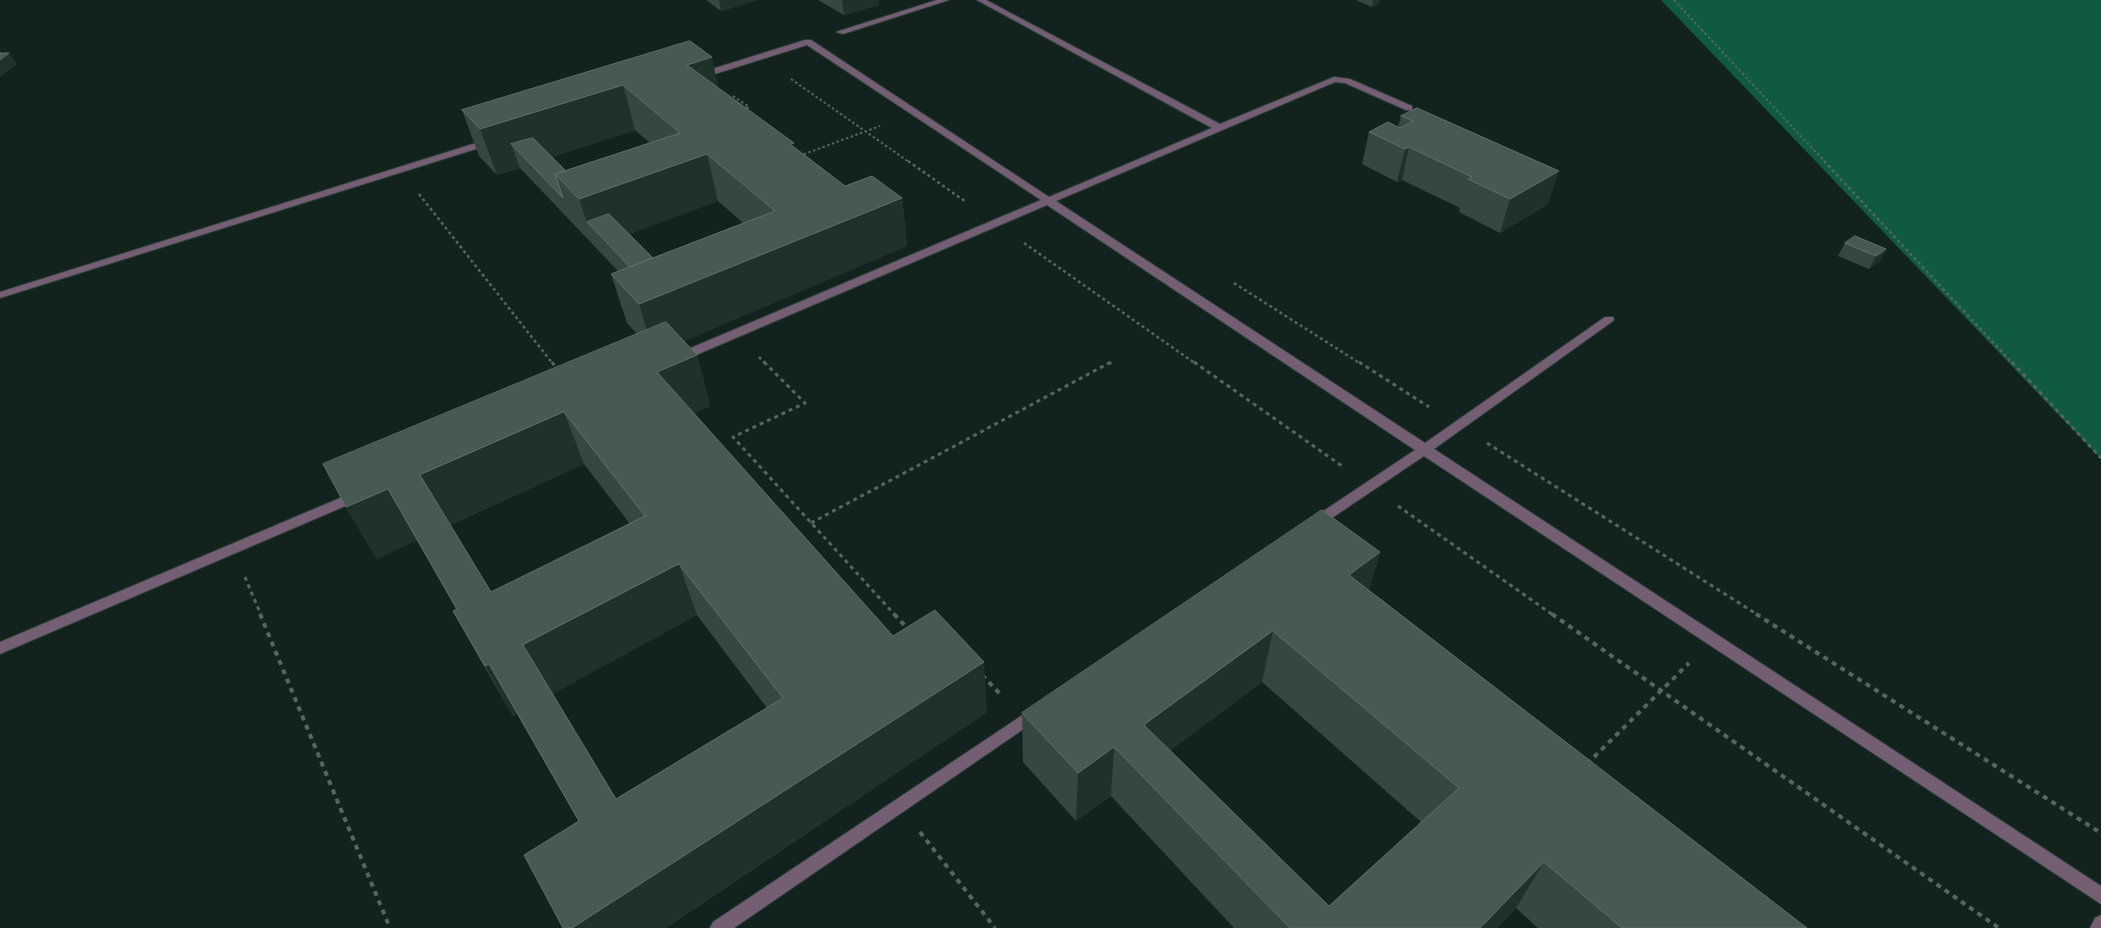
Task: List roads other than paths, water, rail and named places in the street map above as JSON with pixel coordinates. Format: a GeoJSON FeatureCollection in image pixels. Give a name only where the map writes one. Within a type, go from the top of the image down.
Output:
{"type":"FeatureCollection","features":[{"type":"Feature","properties":{"kind":"lane"},"geometry":{"type":"LineString","coordinates":[[840,32],[944,0]]}},
{"type":"Feature","properties":{"kind":"lane"},"geometry":{"type":"LineString","coordinates":[[980,0],[1218,128]]}},
{"type":"Feature","properties":{"kind":"lane"},"geometry":{"type":"LineString","coordinates":[[686,80],[808,42],[2101,896]]}},
{"type":"Feature","properties":{"kind":"lane"},"geometry":{"type":"LineString","coordinates":[[663,365],[1334,79],[1347,81],[1409,108]]}},
{"type":"Feature","properties":{"kind":"lane"},"geometry":{"type":"LineString","coordinates":[[0,295],[505,137]]}},
{"type":"Feature","properties":{"kind":"lane"},"geometry":{"type":"LineString","coordinates":[[1307,528],[1371,487],[1423,448],[1609,319]]}},
{"type":"Feature","properties":{"kind":"lane"},"geometry":{"type":"LineString","coordinates":[[0,648],[371,490]]}},
{"type":"Feature","properties":{"kind":"lane"},"geometry":{"type":"LineString","coordinates":[[719,928],[1048,704]]}},
{"type":"Feature","properties":{"kind":"lane"},"geometry":{"type":"LineString","coordinates":[[2099,928],[2101,924]]}}]}
